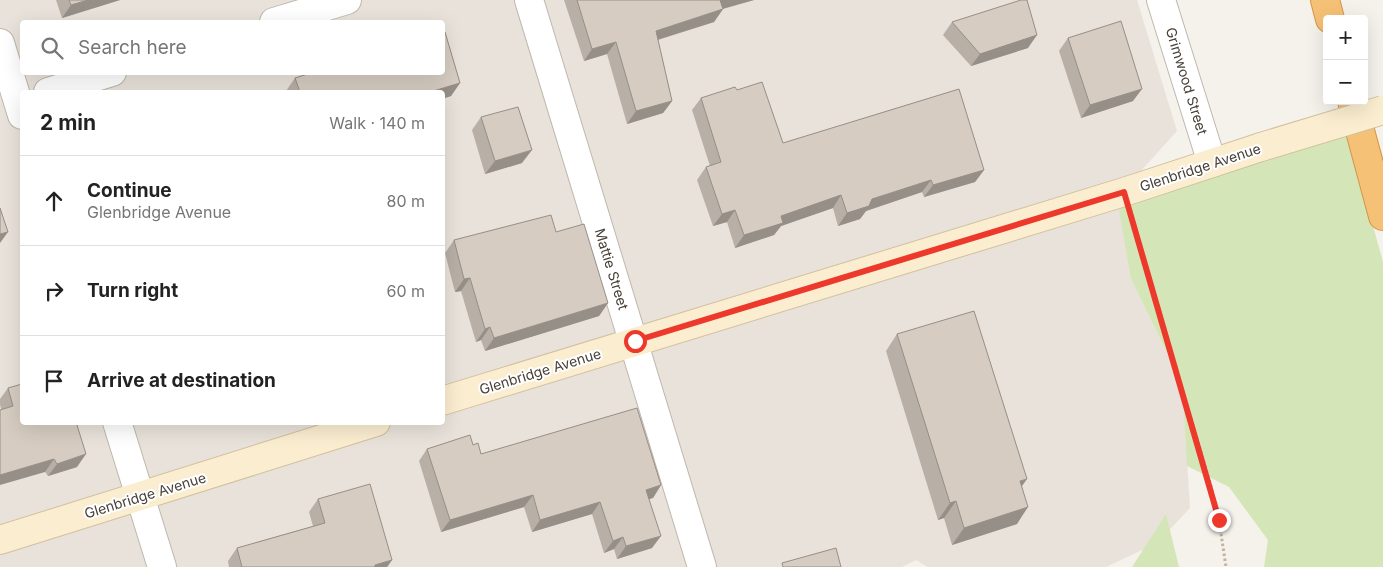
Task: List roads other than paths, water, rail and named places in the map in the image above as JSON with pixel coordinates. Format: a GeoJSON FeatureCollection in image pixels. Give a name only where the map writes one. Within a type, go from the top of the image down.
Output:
{"type":"FeatureCollection","features":[{"type":"Feature","properties":{"kind":"highway"},"geometry":{"type":"LineString","coordinates":[[1325,0],[1329,15]]}},
{"type":"Feature","properties":{"kind":"highway"},"geometry":{"type":"LineString","coordinates":[[1353,105],[1383,216]]}},
{"type":"Feature","properties":{"kind":"main road","name":"Glenbridge Avenue"},"geometry":{"type":"LineString","coordinates":[[445,400],[1124,192],[1383,110]]}},
{"type":"Feature","properties":{"kind":"main road","name":"Glenbridge Avenue"},"geometry":{"type":"LineString","coordinates":[[0,540],[367,425]]}},
{"type":"Feature","properties":{"kind":"street"},"geometry":{"type":"LineString","coordinates":[[281,20],[347,0]]}},
{"type":"Feature","properties":{"kind":"street","name":"Mattie Street"},"geometry":{"type":"LineString","coordinates":[[529,0],[635,341],[702,567]]}},
{"type":"Feature","properties":{"kind":"street","name":"Grimwood Street"},"geometry":{"type":"LineString","coordinates":[[1161,0],[1212,163]]}},
{"type":"Feature","properties":{"kind":"street"},"geometry":{"type":"LineString","coordinates":[[0,43],[16,106]]}},
{"type":"Feature","properties":{"kind":"street"},"geometry":{"type":"LineString","coordinates":[[54,90],[102,75]]}},
{"type":"Feature","properties":{"kind":"street"},"geometry":{"type":"LineString","coordinates":[[118,425],[162,567]]}}]}
